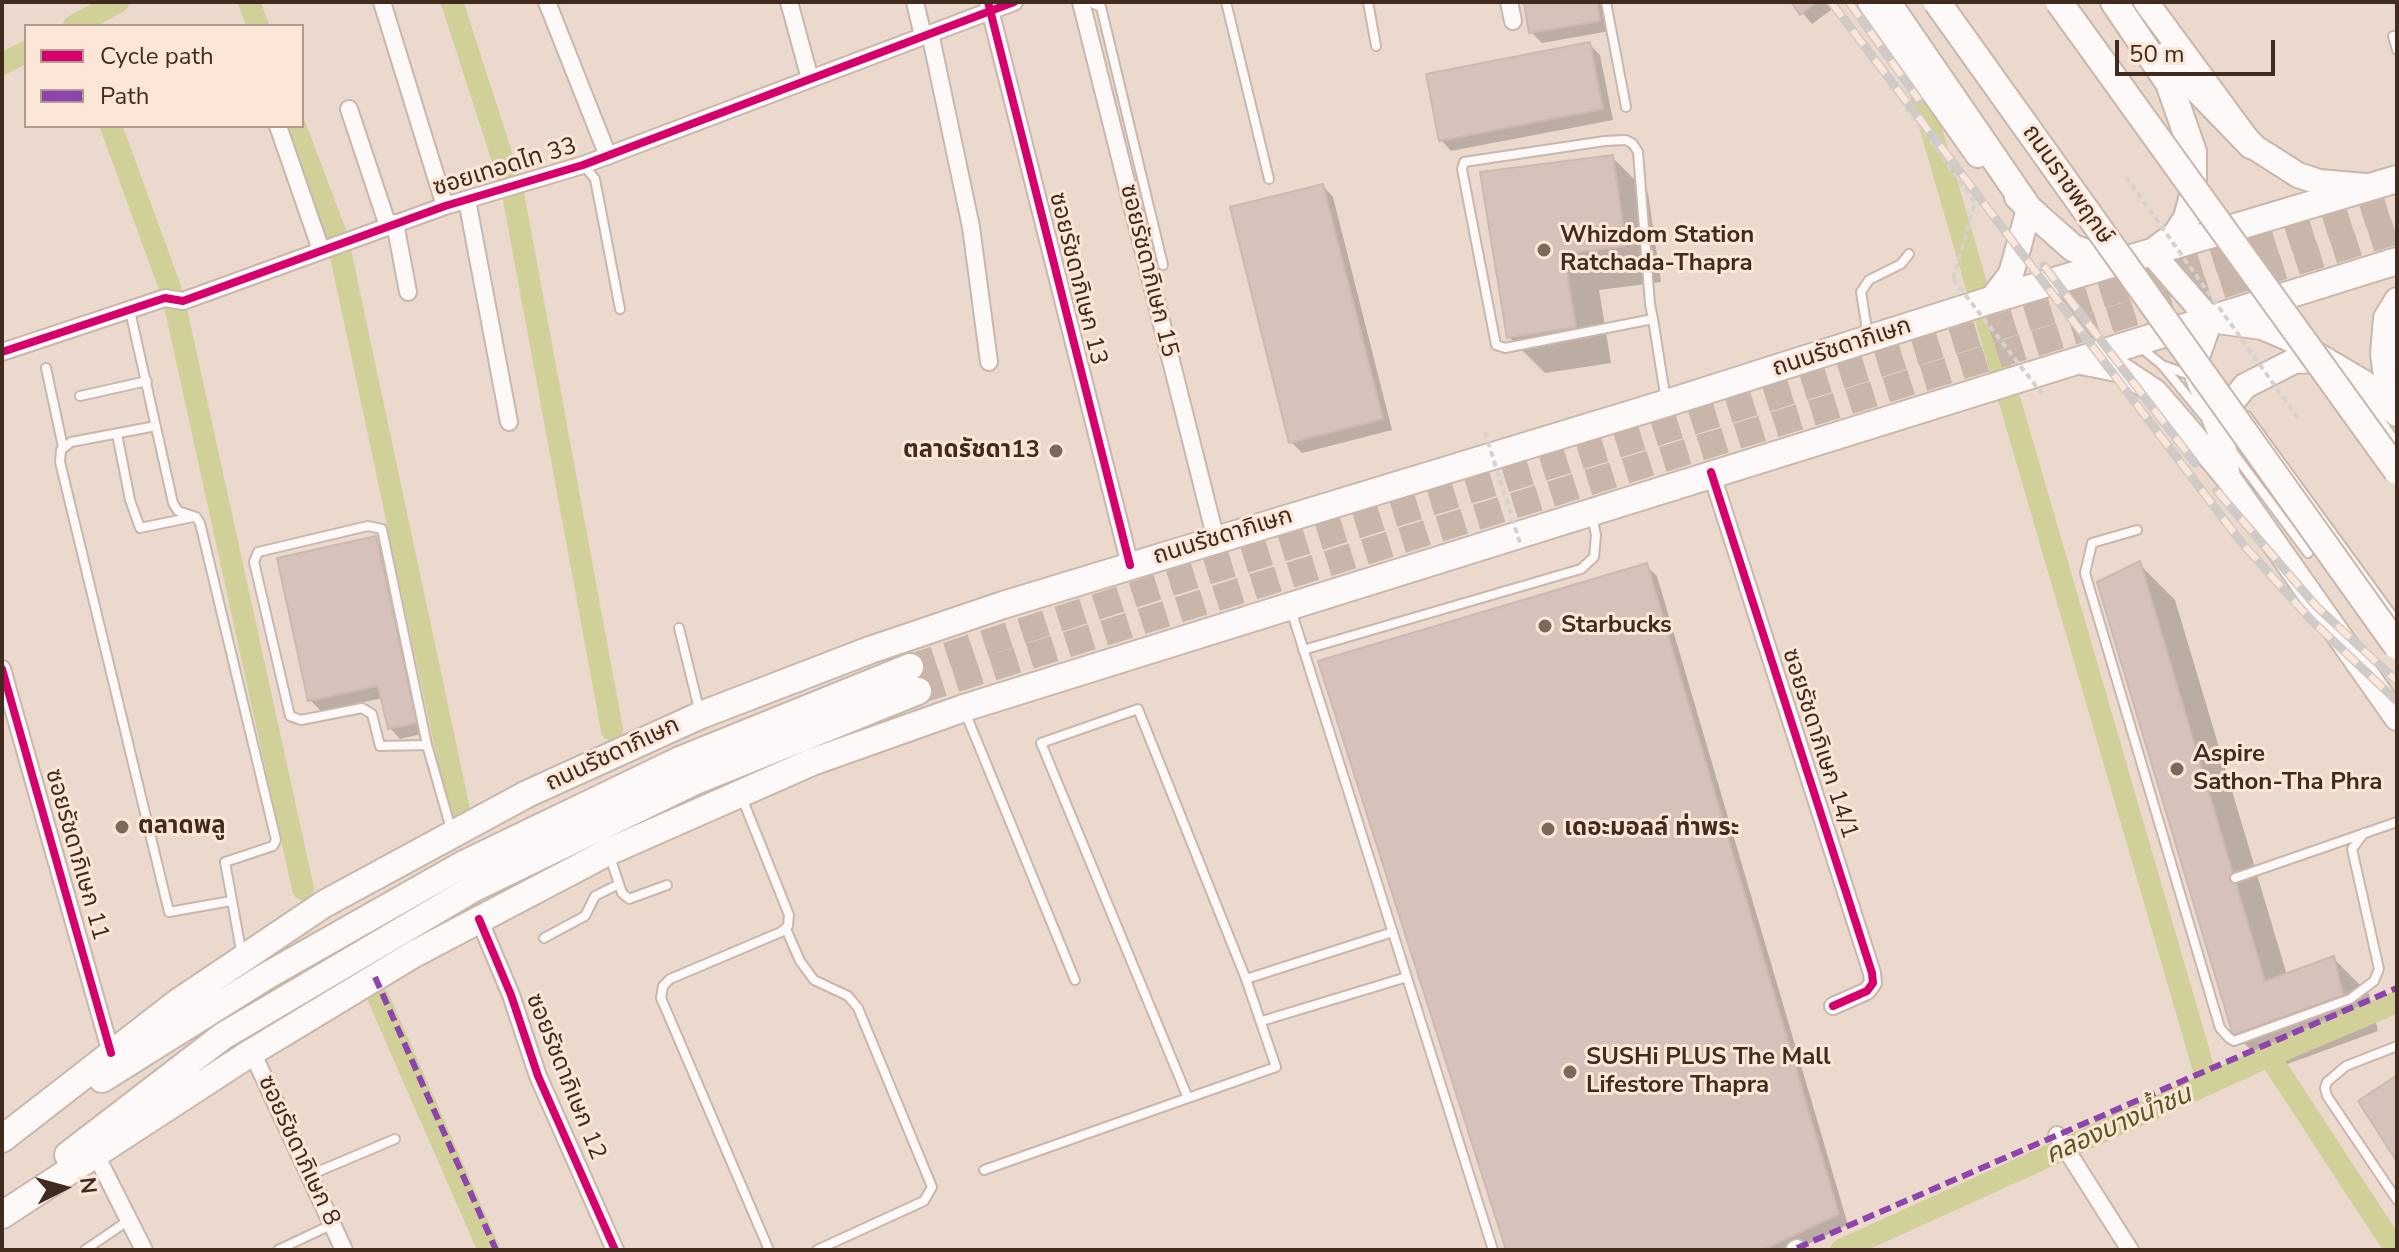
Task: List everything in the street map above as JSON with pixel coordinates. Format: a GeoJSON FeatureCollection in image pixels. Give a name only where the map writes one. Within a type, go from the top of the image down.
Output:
{"type":"FeatureCollection","features":[{"type":"Feature","properties":{"kind":"main road","name":"ถนนราชพฤกษ์"},"geometry":{"type":"LineString","coordinates":[[1870,2],[1969,145],[2029,209],[2011,274],[1991,300]]}},
{"type":"Feature","properties":{"kind":"main road"},"geometry":{"type":"LineString","coordinates":[[1887,2],[2029,209],[2073,248],[2110,258],[2151,252],[2176,235],[2187,218],[2193,195],[2193,152],[2169,83],[2116,2]]}},
{"type":"Feature","properties":{"kind":"main road","name":"ถนนราชพฤกษ์"},"geometry":{"type":"LineString","coordinates":[[1937,2],[2397,646]]}},
{"type":"Feature","properties":{"kind":"main road"},"geometry":{"type":"LineString","coordinates":[[2059,2],[2397,471]]}},
{"type":"Feature","properties":{"kind":"main road"},"geometry":{"type":"LineString","coordinates":[[2116,2],[2251,145],[2298,175],[2319,182],[2368,186]]}},
{"type":"Feature","properties":{"kind":"main road"},"geometry":{"type":"LineString","coordinates":[[2146,2],[2251,145]]}},
{"type":"Feature","properties":{"kind":"main road","name":"ถนนรัชดาภิเษก"},"geometry":{"type":"LineString","coordinates":[[2,1138],[243,956],[324,904],[452,834],[615,752],[701,715],[870,650],[1130,565],[1667,403],[1991,300],[2397,179]]}},
{"type":"Feature","properties":{"kind":"main road"},"geometry":{"type":"LineString","coordinates":[[2151,252],[2210,320],[2262,327],[2338,366],[2396,414]]}},
{"type":"Feature","properties":{"kind":"main road"},"geometry":{"type":"LineString","coordinates":[[2,1214],[252,1052],[479,919],[608,852],[740,792],[964,708],[1711,472],[2397,261]]}},
{"type":"Feature","properties":{"kind":"main road"},"geometry":{"type":"LineString","coordinates":[[2396,414],[2388,392],[2383,354],[2386,318],[2397,300]]}},
{"type":"Feature","properties":{"kind":"main road"},"geometry":{"type":"LineString","coordinates":[[2210,320],[2197,357],[2198,378],[2222,437],[2229,479]]}},
{"type":"Feature","properties":{"kind":"main road"},"geometry":{"type":"LineString","coordinates":[[2076,361],[2122,370],[2155,392],[2229,479],[2397,718]]}},
{"type":"Feature","properties":{"kind":"main road"},"geometry":{"type":"LineString","coordinates":[[2222,437],[2232,402],[2245,386],[2294,361],[2338,366]]}},
{"type":"Feature","properties":{"kind":"main road"},"geometry":{"type":"LineString","coordinates":[[2,1147],[244,989],[462,865],[680,760],[914,679],[573,838],[374,944],[223,1036],[123,1111],[2,1214]]}},
{"type":"Feature","properties":{"kind":"street"},"geometry":{"type":"LineString","coordinates":[[382,2],[445,206]]}},
{"type":"Feature","properties":{"kind":"street"},"geometry":{"type":"LineString","coordinates":[[547,2],[608,156]]}},
{"type":"Feature","properties":{"kind":"street"},"geometry":{"type":"LineString","coordinates":[[789,2],[810,79]]}},
{"type":"Feature","properties":{"kind":"street"},"geometry":{"type":"LineString","coordinates":[[915,2],[926,34],[971,227],[989,362]]}},
{"type":"Feature","properties":{"kind":"street","name":"ซอยเทอดไท 33"},"geometry":{"type":"LineString","coordinates":[[3,349],[165,298],[183,301],[445,206],[583,165],[926,34],[988,6],[1014,2]]}},
{"type":"Feature","properties":{"kind":"street","name":"ซอยรัชดาภิเษก 15"},"geometry":{"type":"LineString","coordinates":[[1081,2],[1216,540]]}},
{"type":"Feature","properties":{"kind":"street"},"geometry":{"type":"LineString","coordinates":[[1509,2],[1513,21]]}},
{"type":"Feature","properties":{"kind":"street","name":"ซอยรัชดาภิเษก 13"},"geometry":{"type":"LineString","coordinates":[[988,6],[1130,565]]}},
{"type":"Feature","properties":{"kind":"street"},"geometry":{"type":"LineString","coordinates":[[349,109],[391,225],[408,292]]}},
{"type":"Feature","properties":{"kind":"street"},"geometry":{"type":"LineString","coordinates":[[279,128],[321,250]]}},
{"type":"Feature","properties":{"kind":"street"},"geometry":{"type":"LineString","coordinates":[[467,200],[509,422]]}},
{"type":"Feature","properties":{"kind":"street","name":"ซอยรัชดาภิเษก 14/1"},"geometry":{"type":"LineString","coordinates":[[1711,472],[1872,973],[1873,983],[1867,991],[1833,1006]]}},
{"type":"Feature","properties":{"kind":"street","name":"ซอยรัชดาภิเษก 11"},"geometry":{"type":"LineString","coordinates":[[2,669],[111,1053]]}},
{"type":"Feature","properties":{"kind":"street","name":"ซอยรัชดาภิเษก 12"},"geometry":{"type":"LineString","coordinates":[[479,919],[511,995],[538,1076],[615,1250]]}},
{"type":"Feature","properties":{"kind":"street","name":"ซอยรัชดาภิเษก 8"},"geometry":{"type":"LineString","coordinates":[[252,1052],[344,1250]]}},
{"type":"Feature","properties":{"kind":"street"},"geometry":{"type":"LineString","coordinates":[[2057,1135],[2130,1250]]}},
{"type":"Feature","properties":{"kind":"street"},"geometry":{"type":"LineString","coordinates":[[96,1155],[144,1250]]}},
{"type":"Feature","properties":{"kind":"lane"},"geometry":{"type":"LineString","coordinates":[[1089,2],[1101,7],[1163,265]]}},
{"type":"Feature","properties":{"kind":"lane"},"geometry":{"type":"LineString","coordinates":[[1226,2],[1269,179]]}},
{"type":"Feature","properties":{"kind":"lane"},"geometry":{"type":"LineString","coordinates":[[1368,2],[1376,46]]}},
{"type":"Feature","properties":{"kind":"lane"},"geometry":{"type":"LineString","coordinates":[[1606,2],[1626,107]]}},
{"type":"Feature","properties":{"kind":"lane"},"geometry":{"type":"LineString","coordinates":[[2393,36],[2397,50]]}},
{"type":"Feature","properties":{"kind":"lane"},"geometry":{"type":"LineString","coordinates":[[1653,319],[1505,348],[1496,345],[1462,169],[1464,162],[1605,141],[1626,140],[1633,144],[1638,152],[1653,319],[1667,403]]}},
{"type":"Feature","properties":{"kind":"lane"},"geometry":{"type":"LineString","coordinates":[[583,165],[595,179],[620,309]]}},
{"type":"Feature","properties":{"kind":"lane"},"geometry":{"type":"LineString","coordinates":[[1868,340],[1861,292],[1869,280],[1901,264],[1909,254]]}},
{"type":"Feature","properties":{"kind":"lane"},"geometry":{"type":"LineString","coordinates":[[130,311],[173,503],[178,511],[200,523],[276,842],[225,861],[243,956]]}},
{"type":"Feature","properties":{"kind":"lane"},"geometry":{"type":"LineString","coordinates":[[2135,343],[2162,365],[2222,437],[2308,553]]}},
{"type":"Feature","properties":{"kind":"lane"},"geometry":{"type":"LineString","coordinates":[[2162,365],[2198,378],[2232,402],[2258,428],[2397,622]]}},
{"type":"Feature","properties":{"kind":"lane"},"geometry":{"type":"LineString","coordinates":[[2338,366],[2397,444]]}},
{"type":"Feature","properties":{"kind":"lane"},"geometry":{"type":"LineString","coordinates":[[46,368],[63,447],[60,462],[169,912],[173,915],[231,901]]}},
{"type":"Feature","properties":{"kind":"lane"},"geometry":{"type":"LineString","coordinates":[[80,396],[147,381]]}},
{"type":"Feature","properties":{"kind":"lane"},"geometry":{"type":"LineString","coordinates":[[63,447],[71,442],[156,426]]}},
{"type":"Feature","properties":{"kind":"lane"},"geometry":{"type":"LineString","coordinates":[[117,434],[130,500],[140,528],[194,517]]}},
{"type":"Feature","properties":{"kind":"lane"},"geometry":{"type":"LineString","coordinates":[[1303,650],[1581,569],[1594,557],[1596,535],[1591,511]]}},
{"type":"Feature","properties":{"kind":"lane"},"geometry":{"type":"LineString","coordinates":[[427,745],[380,746],[372,714],[364,708],[299,721],[290,716],[254,562],[258,552],[368,526],[382,529],[427,745],[452,834]]}},
{"type":"Feature","properties":{"kind":"lane"},"geometry":{"type":"LineString","coordinates":[[2137,530],[2092,543],[2085,573],[2220,1028],[2234,1041],[2350,999],[2374,981],[2379,969],[2352,849],[2364,833]]}},
{"type":"Feature","properties":{"kind":"lane"},"geometry":{"type":"LineString","coordinates":[[1290,605],[1493,1250]]}},
{"type":"Feature","properties":{"kind":"lane"},"geometry":{"type":"LineString","coordinates":[[679,628],[701,715]]}},
{"type":"Feature","properties":{"kind":"lane"},"geometry":{"type":"LineString","coordinates":[[964,708],[1075,980]]}},
{"type":"Feature","properties":{"kind":"lane"},"geometry":{"type":"LineString","coordinates":[[984,1170],[1276,1067],[1246,979],[1138,709],[1041,743],[1188,1098]]}},
{"type":"Feature","properties":{"kind":"lane"},"geometry":{"type":"LineString","coordinates":[[740,792],[789,915],[786,929],[800,961],[814,980],[848,996],[858,1008],[932,1187],[924,1201],[817,1250]]}},
{"type":"Feature","properties":{"kind":"lane"},"geometry":{"type":"LineString","coordinates":[[2235,878],[2397,822]]}},
{"type":"Feature","properties":{"kind":"lane"},"geometry":{"type":"LineString","coordinates":[[608,852],[619,884],[629,899],[667,885]]}},
{"type":"Feature","properties":{"kind":"lane"},"geometry":{"type":"LineString","coordinates":[[544,938],[585,916],[595,896],[619,884]]}},
{"type":"Feature","properties":{"kind":"lane"},"geometry":{"type":"LineString","coordinates":[[2179,897],[2191,893]]}},
{"type":"Feature","properties":{"kind":"lane"},"geometry":{"type":"LineString","coordinates":[[769,1250],[670,1025],[661,994],[670,979],[786,929]]}},
{"type":"Feature","properties":{"kind":"lane"},"geometry":{"type":"LineString","coordinates":[[1246,979],[1393,932]]}},
{"type":"Feature","properties":{"kind":"lane"},"geometry":{"type":"LineString","coordinates":[[1262,1021],[1407,977]]}},
{"type":"Feature","properties":{"kind":"lane"},"geometry":{"type":"LineString","coordinates":[[2397,1046],[2346,1066],[2327,1082],[2325,1088],[2327,1096],[2397,1200]]}},
{"type":"Feature","properties":{"kind":"lane"},"geometry":{"type":"LineString","coordinates":[[310,1175],[395,1139]]}},
{"type":"Feature","properties":{"kind":"lane"},"geometry":{"type":"LineString","coordinates":[[85,1250],[129,1220]]}},
{"type":"Feature","properties":{"kind":"lane"},"geometry":{"type":"LineString","coordinates":[[278,1250],[333,1224]]}},
{"type":"Feature","properties":{"kind":"path"},"geometry":{"type":"LineString","coordinates":[[1831,2],[1975,203],[1953,279],[2043,395]]}},
{"type":"Feature","properties":{"kind":"path"},"geometry":{"type":"LineString","coordinates":[[2126,177],[2300,421]]}},
{"type":"Feature","properties":{"kind":"path"},"geometry":{"type":"LineString","coordinates":[[2238,346],[2248,342]]}},
{"type":"Feature","properties":{"kind":"path"},"geometry":{"type":"LineString","coordinates":[[1485,432],[1520,543]]}},
{"type":"Feature","properties":{"kind":"building"},"geometry":{"type":"Polygon","coordinates":[[[1524,2],[1597,2],[1600,21],[1529,33],[1524,2]]]}},
{"type":"Feature","properties":{"kind":"building"},"geometry":{"type":"Polygon","coordinates":[[[1791,2],[1817,2],[1800,15],[1791,2]]]}},
{"type":"Feature","properties":{"kind":"building"},"geometry":{"type":"Polygon","coordinates":[[[1590,42],[1603,109],[1439,141],[1426,74],[1590,42]]]}},
{"type":"Feature","properties":{"kind":"building","name":"Whizdom Station Ratchada-Thapra"},"geometry":{"type":"Polygon","coordinates":[[[1613,155],[1626,246],[1564,254],[1576,327],[1507,338],[1480,172],[1613,155]]]}},
{"type":"Feature","properties":{"kind":"building"},"geometry":{"type":"Polygon","coordinates":[[[1323,184],[1383,419],[1289,443],[1230,207],[1323,184]]]}},
{"type":"Feature","properties":{"kind":"building"},"geometry":{"type":"Polygon","coordinates":[[[376,536],[417,723],[388,729],[378,686],[308,701],[277,558],[376,536]]]}},
{"type":"Feature","properties":{"kind":"building","name":"Aspire Sathon-Tha Phra"},"geometry":{"type":"Polygon","coordinates":[[[2140,561],[2265,981],[2334,956],[2343,995],[2233,1035],[2097,582],[2140,561]]]}},
{"type":"Feature","properties":{"kind":"building","name":"เดอะมอลล์ ท่าพระ"},"geometry":{"type":"Polygon","coordinates":[[[1647,563],[1839,1214],[1763,1250],[1506,1250],[1318,661],[1647,563]]]}},
{"type":"Feature","properties":{"kind":"building"},"geometry":{"type":"Polygon","coordinates":[[[2397,1075],[2397,1162],[2358,1101],[2397,1075]]]}},
{"type":"Feature","properties":{"kind":"waterway"},"geometry":{"type":"LineString","coordinates":[[78,24],[118,2]]}},
{"type":"Feature","properties":{"kind":"waterway"},"geometry":{"type":"LineString","coordinates":[[249,2],[257,24]]}},
{"type":"Feature","properties":{"kind":"waterway"},"geometry":{"type":"LineString","coordinates":[[452,2],[512,188],[612,730]]}},
{"type":"Feature","properties":{"kind":"waterway"},"geometry":{"type":"LineString","coordinates":[[2,64],[24,53]]}},
{"type":"Feature","properties":{"kind":"waterway"},"geometry":{"type":"LineString","coordinates":[[1913,67],[2208,1084]]}},
{"type":"Feature","properties":{"kind":"waterway"},"geometry":{"type":"LineString","coordinates":[[112,128],[173,296],[303,889]]}},
{"type":"Feature","properties":{"kind":"waterway"},"geometry":{"type":"LineString","coordinates":[[296,128],[337,237],[461,819]]}},
{"type":"Feature","properties":{"kind":"waterway"},"geometry":{"type":"LineString","coordinates":[[379,999],[489,1250]]}},
{"type":"Feature","properties":{"kind":"waterway","name":"คลองบางน้ำชน"},"geometry":{"type":"LineString","coordinates":[[1841,1250],[2269,1056],[2397,1002]]}},
{"type":"Feature","properties":{"kind":"waterway"},"geometry":{"type":"LineString","coordinates":[[2269,1056],[2396,1250]]}},
{"type":"Feature","properties":{"kind":"tunnel"},"geometry":{"type":"LineString","coordinates":[[910,667],[1158,587],[2397,204]]}},
{"type":"Feature","properties":{"kind":"tunnel"},"geometry":{"type":"LineString","coordinates":[[918,691],[2397,231]]}},
{"type":"Feature","properties":{"kind":"railway"},"geometry":{"type":"LineString","coordinates":[[1831,2],[2241,542],[2311,620],[2397,701]]}},
{"type":"Feature","properties":{"kind":"railway"},"geometry":{"type":"LineString","coordinates":[[1849,2],[1919,100]]}},
{"type":"Feature","properties":{"kind":"railway"},"geometry":{"type":"LineString","coordinates":[[2044,266],[2195,463]]}},
{"type":"Feature","properties":{"kind":"railway"},"geometry":{"type":"LineString","coordinates":[[2217,491],[2317,607],[2397,681]]}},
{"type":"Feature","properties":{"kind":"marked path"},"geometry":{"type":"LineString","coordinates":[[375,977],[496,1250]]}},
{"type":"Feature","properties":{"kind":"marked path"},"geometry":{"type":"LineString","coordinates":[[1797,1248],[2397,988]]}},
{"type":"Feature","properties":{"kind":"cycle path"},"geometry":{"type":"LineString","coordinates":[[988,2],[1130,565]]}},
{"type":"Feature","properties":{"kind":"cycle path"},"geometry":{"type":"LineString","coordinates":[[2,352],[165,298],[183,301],[445,206],[583,165],[1014,2]]}},
{"type":"Feature","properties":{"kind":"cycle path"},"geometry":{"type":"LineString","coordinates":[[1711,472],[1872,973],[1873,983],[1867,991],[1833,1006]]}},
{"type":"Feature","properties":{"kind":"cycle path"},"geometry":{"type":"LineString","coordinates":[[2,669],[111,1053]]}},
{"type":"Feature","properties":{"kind":"cycle path"},"geometry":{"type":"LineString","coordinates":[[479,919],[511,995],[538,1076],[615,1250]]}},
{"type":"Feature","properties":{"kind":"place","name":"Whizdom Station Ratchada-Thapra"},"geometry":{"type":"Point","coordinates":[1544,250]}},
{"type":"Feature","properties":{"kind":"place","name":"ตลาดรัชดา13"},"geometry":{"type":"Point","coordinates":[1056,451]}},
{"type":"Feature","properties":{"kind":"place","name":"Starbucks"},"geometry":{"type":"Point","coordinates":[1545,626]}},
{"type":"Feature","properties":{"kind":"place","name":"Aspire Sathon-Tha Phra"},"geometry":{"type":"Point","coordinates":[2177,769]}},
{"type":"Feature","properties":{"kind":"place","name":"ตลาดพลู"},"geometry":{"type":"Point","coordinates":[122,827]}},
{"type":"Feature","properties":{"kind":"place","name":"เดอะมอลล์ ท่าพระ"},"geometry":{"type":"Point","coordinates":[1548,829]}},
{"type":"Feature","properties":{"kind":"place","name":"SUSHi PLUS The Mall Lifestore Thapra"},"geometry":{"type":"Point","coordinates":[1570,1072]}}]}
